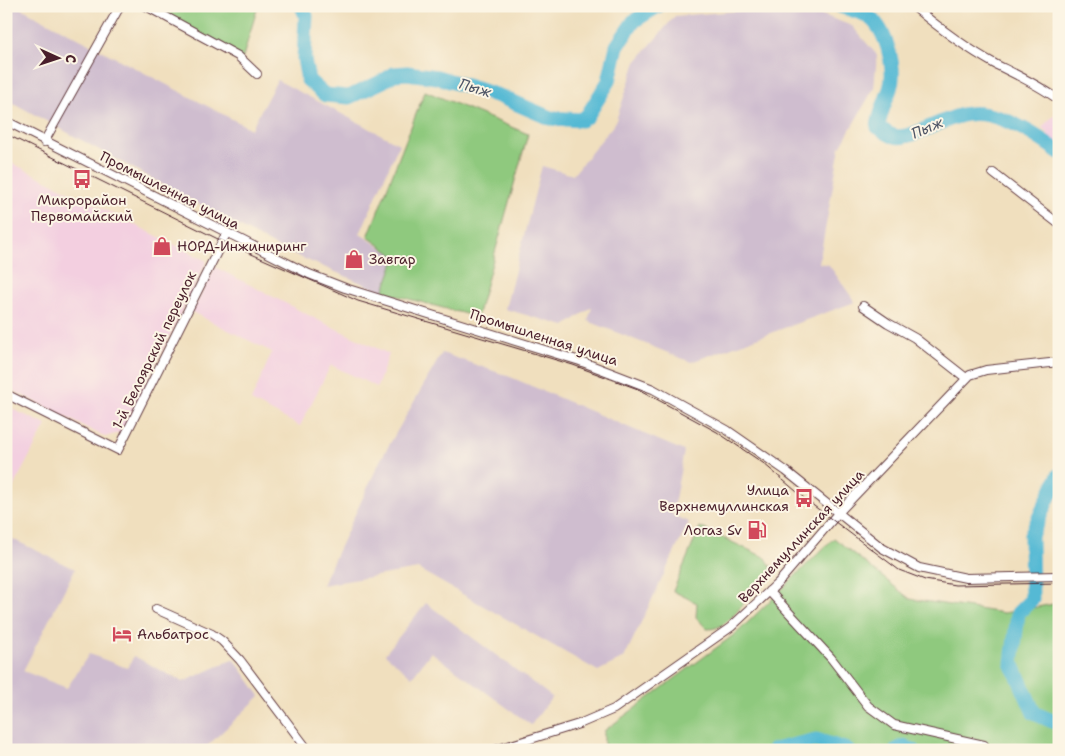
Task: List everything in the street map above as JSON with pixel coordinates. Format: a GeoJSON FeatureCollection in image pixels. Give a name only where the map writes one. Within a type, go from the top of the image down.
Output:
{"type":"FeatureCollection","features":[{"type":"Feature","properties":{"kind":"street"},"geometry":{"type":"LineString","coordinates":[[44,142],[120,6]]}},
{"type":"Feature","properties":{"kind":"street"},"geometry":{"type":"LineString","coordinates":[[146,6],[238,56],[257,74]]}},
{"type":"Feature","properties":{"kind":"street"},"geometry":{"type":"LineString","coordinates":[[913,6],[945,32],[1059,100]]}},
{"type":"Feature","properties":{"kind":"street","name":"Промышленная улица"},"geometry":{"type":"LineString","coordinates":[[6,121],[226,234],[310,274],[345,288],[580,361],[653,389],[727,430],[786,471],[882,548],[919,568],[940,574],[993,578],[1059,576]]}},
{"type":"Feature","properties":{"kind":"street"},"geometry":{"type":"LineString","coordinates":[[993,173],[1059,224]]}},
{"type":"Feature","properties":{"kind":"street","name":"1-й Белоярский переулок"},"geometry":{"type":"LineString","coordinates":[[6,394],[118,450],[226,234]]}},
{"type":"Feature","properties":{"kind":"street"},"geometry":{"type":"LineString","coordinates":[[863,306],[915,338],[966,378]]}},
{"type":"Feature","properties":{"kind":"street","name":"Верхнемуллинская улица"},"geometry":{"type":"LineString","coordinates":[[495,750],[579,724],[614,709],[732,627],[769,592],[839,512],[966,378],[986,370],[1059,362]]}},
{"type":"Feature","properties":{"kind":"street"},"geometry":{"type":"LineString","coordinates":[[769,592],[831,658],[868,706],[894,725],[984,745]]}},
{"type":"Feature","properties":{"kind":"street"},"geometry":{"type":"LineString","coordinates":[[156,609],[212,634],[222,641],[240,660],[308,750]]}},
{"type":"Feature","properties":{"kind":"shaded area"},"geometry":{"type":"Polygon","coordinates":[[[6,6],[17,6],[251,129],[277,80],[399,144],[360,234],[396,257],[383,292],[281,249],[6,99],[6,6]]]}},
{"type":"Feature","properties":{"kind":"shaded area"},"geometry":{"type":"Polygon","coordinates":[[[799,6],[852,26],[877,55],[874,88],[840,147],[819,263],[829,265],[855,302],[691,362],[588,321],[592,307],[565,326],[505,309],[542,166],[573,175],[615,123],[636,62],[675,16],[799,6]]]}},
{"type":"Feature","properties":{"kind":"shaded area"},"geometry":{"type":"Polygon","coordinates":[[[1059,110],[1059,148],[1042,127],[1059,110]]]}},
{"type":"Feature","properties":{"kind":"shaded area"},"geometry":{"type":"Polygon","coordinates":[[[6,160],[207,261],[122,432],[105,437],[6,387],[6,160]]]}},
{"type":"Feature","properties":{"kind":"shaded area"},"geometry":{"type":"Polygon","coordinates":[[[215,267],[389,354],[377,387],[331,365],[300,426],[251,401],[272,352],[192,312],[215,267]]]}},
{"type":"Feature","properties":{"kind":"shaded area"},"geometry":{"type":"Polygon","coordinates":[[[442,353],[508,376],[684,451],[672,515],[689,522],[624,658],[598,671],[418,569],[322,585],[380,461],[442,353]]]}},
{"type":"Feature","properties":{"kind":"shaded area"},"geometry":{"type":"Polygon","coordinates":[[[6,406],[46,425],[10,493],[6,491],[6,406]]]}},
{"type":"Feature","properties":{"kind":"shaded area"},"geometry":{"type":"Polygon","coordinates":[[[6,536],[75,569],[23,671],[67,688],[89,654],[127,668],[134,656],[183,682],[234,659],[260,696],[203,750],[6,750],[6,536]]]}},
{"type":"Feature","properties":{"kind":"shaded area"},"geometry":{"type":"Polygon","coordinates":[[[426,603],[552,697],[531,725],[431,652],[412,677],[385,654],[426,603]]]}},
{"type":"Feature","properties":{"kind":"green space"},"geometry":{"type":"Polygon","coordinates":[[[142,6],[258,6],[242,60],[142,6]]]}},
{"type":"Feature","properties":{"kind":"green space"},"geometry":{"type":"Polygon","coordinates":[[[425,91],[528,134],[477,317],[383,292],[396,257],[368,237],[425,91]]]}},
{"type":"Feature","properties":{"kind":"green space"},"geometry":{"type":"Polygon","coordinates":[[[700,527],[766,558],[774,572],[766,576],[727,622],[707,629],[696,617],[697,603],[673,591],[700,527]]]}},
{"type":"Feature","properties":{"kind":"green space"},"geometry":{"type":"Polygon","coordinates":[[[834,538],[910,599],[1004,613],[1059,603],[1059,750],[604,750],[604,731],[739,631],[834,538]]]}},
{"type":"Feature","properties":{"kind":"waterway","name":"Пыж"},"geometry":{"type":"LineString","coordinates":[[302,6],[306,16],[304,59],[308,80],[325,95],[349,97],[394,74],[407,73],[437,77],[499,96],[550,118],[581,120],[587,116],[609,81],[617,46],[634,21],[658,6]]}},
{"type":"Feature","properties":{"kind":"waterway","name":"Пыж"},"geometry":{"type":"LineString","coordinates":[[840,6],[866,15],[879,28],[884,38],[891,60],[892,81],[878,127],[888,134],[901,137],[959,116],[980,114],[992,116],[1016,125],[1059,152]]}},
{"type":"Feature","properties":{"kind":"waterway"},"geometry":{"type":"LineString","coordinates":[[1059,475],[1031,535],[1032,599],[1018,613],[1012,663],[1034,713],[1059,724]]}},
{"type":"Feature","properties":{"kind":"waterway"},"geometry":{"type":"LineString","coordinates":[[774,750],[816,740],[847,750]]}},
{"type":"Feature","properties":{"kind":"waterway"},"geometry":{"type":"LineString","coordinates":[[897,750],[903,747],[913,750]]}},
{"type":"Feature","properties":{"kind":"tram line"},"geometry":{"type":"LineString","coordinates":[[6,134],[222,241],[358,301],[573,365],[638,389],[717,432],[763,463],[810,503],[899,570],[925,580],[955,585],[1059,583]]}},
{"type":"Feature","properties":{"kind":"place","name":"Микрорайон Первомайский"},"geometry":{"type":"Point","coordinates":[82,179]}},
{"type":"Feature","properties":{"kind":"place","name":"НОРД-Инжиниринг"},"geometry":{"type":"Point","coordinates":[162,246]}},
{"type":"Feature","properties":{"kind":"place","name":"Завгар"},"geometry":{"type":"Point","coordinates":[354,259]}},
{"type":"Feature","properties":{"kind":"place","name":"Улица Верхнемуллинская"},"geometry":{"type":"Point","coordinates":[804,498]}},
{"type":"Feature","properties":{"kind":"place","name":"Логаз Sv"},"geometry":{"type":"Point","coordinates":[757,530]}},
{"type":"Feature","properties":{"kind":"place","name":"Альбатрос"},"geometry":{"type":"Point","coordinates":[122,634]}}]}
